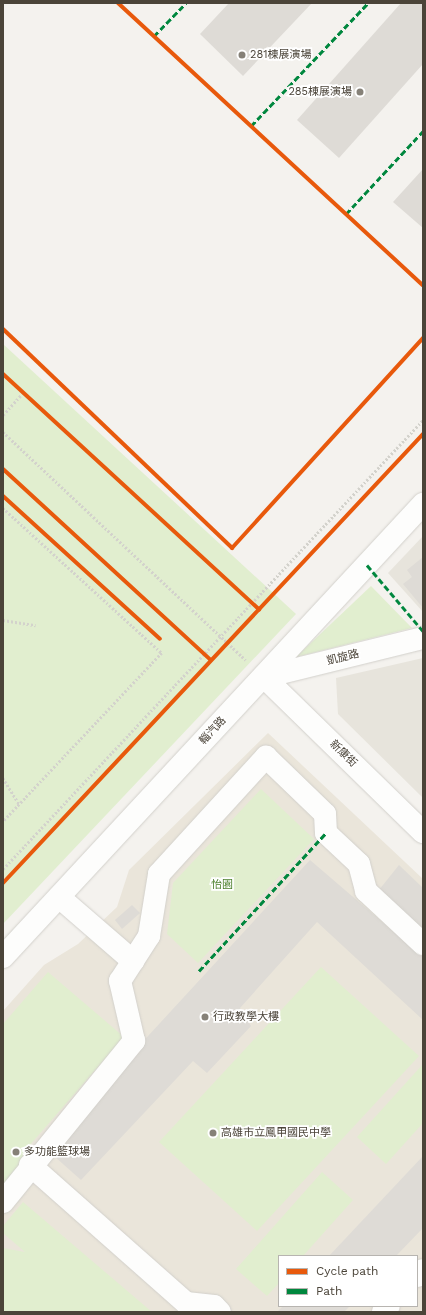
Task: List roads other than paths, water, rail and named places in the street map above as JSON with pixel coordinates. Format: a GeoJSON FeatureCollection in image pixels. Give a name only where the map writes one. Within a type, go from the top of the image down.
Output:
{"type":"FeatureCollection","features":[{"type":"Feature","properties":{"kind":"street","name":"輜汽路"},"geometry":{"type":"LineString","coordinates":[[3,957],[423,504]]}},
{"type":"Feature","properties":{"kind":"street","name":"凱旋路"},"geometry":{"type":"LineString","coordinates":[[264,677],[423,638]]}},
{"type":"Feature","properties":{"kind":"street","name":"新康街"},"geometry":{"type":"LineString","coordinates":[[264,677],[423,832]]}},
{"type":"Feature","properties":{"kind":"street"},"geometry":{"type":"LineString","coordinates":[[3,1202],[30,1165],[134,1041],[120,981],[149,936],[159,874],[266,757],[325,814],[326,834],[359,864],[366,891],[423,944]]}},
{"type":"Feature","properties":{"kind":"street"},"geometry":{"type":"LineString","coordinates":[[59,897],[133,961]]}},
{"type":"Feature","properties":{"kind":"street"},"geometry":{"type":"LineString","coordinates":[[30,1165],[186,1302],[214,1306],[220,1312]]}},
{"type":"Feature","properties":{"kind":"place","name":"281棟展演場"},"geometry":{"type":"Point","coordinates":[242,55]}},
{"type":"Feature","properties":{"kind":"place","name":"285棟展演場"},"geometry":{"type":"Point","coordinates":[360,92]}},
{"type":"Feature","properties":{"kind":"place","name":"行政教學大樓"},"geometry":{"type":"Point","coordinates":[205,1017]}},
{"type":"Feature","properties":{"kind":"place","name":"高雄市立鳳甲國民中學"},"geometry":{"type":"Point","coordinates":[213,1133]}},
{"type":"Feature","properties":{"kind":"place","name":"多功能籃球場"},"geometry":{"type":"Point","coordinates":[16,1152]}},
{"type":"Feature","properties":{"kind":"park label","name":"怡園"},"geometry":{"type":"Point","coordinates":[222,885]}}]}
